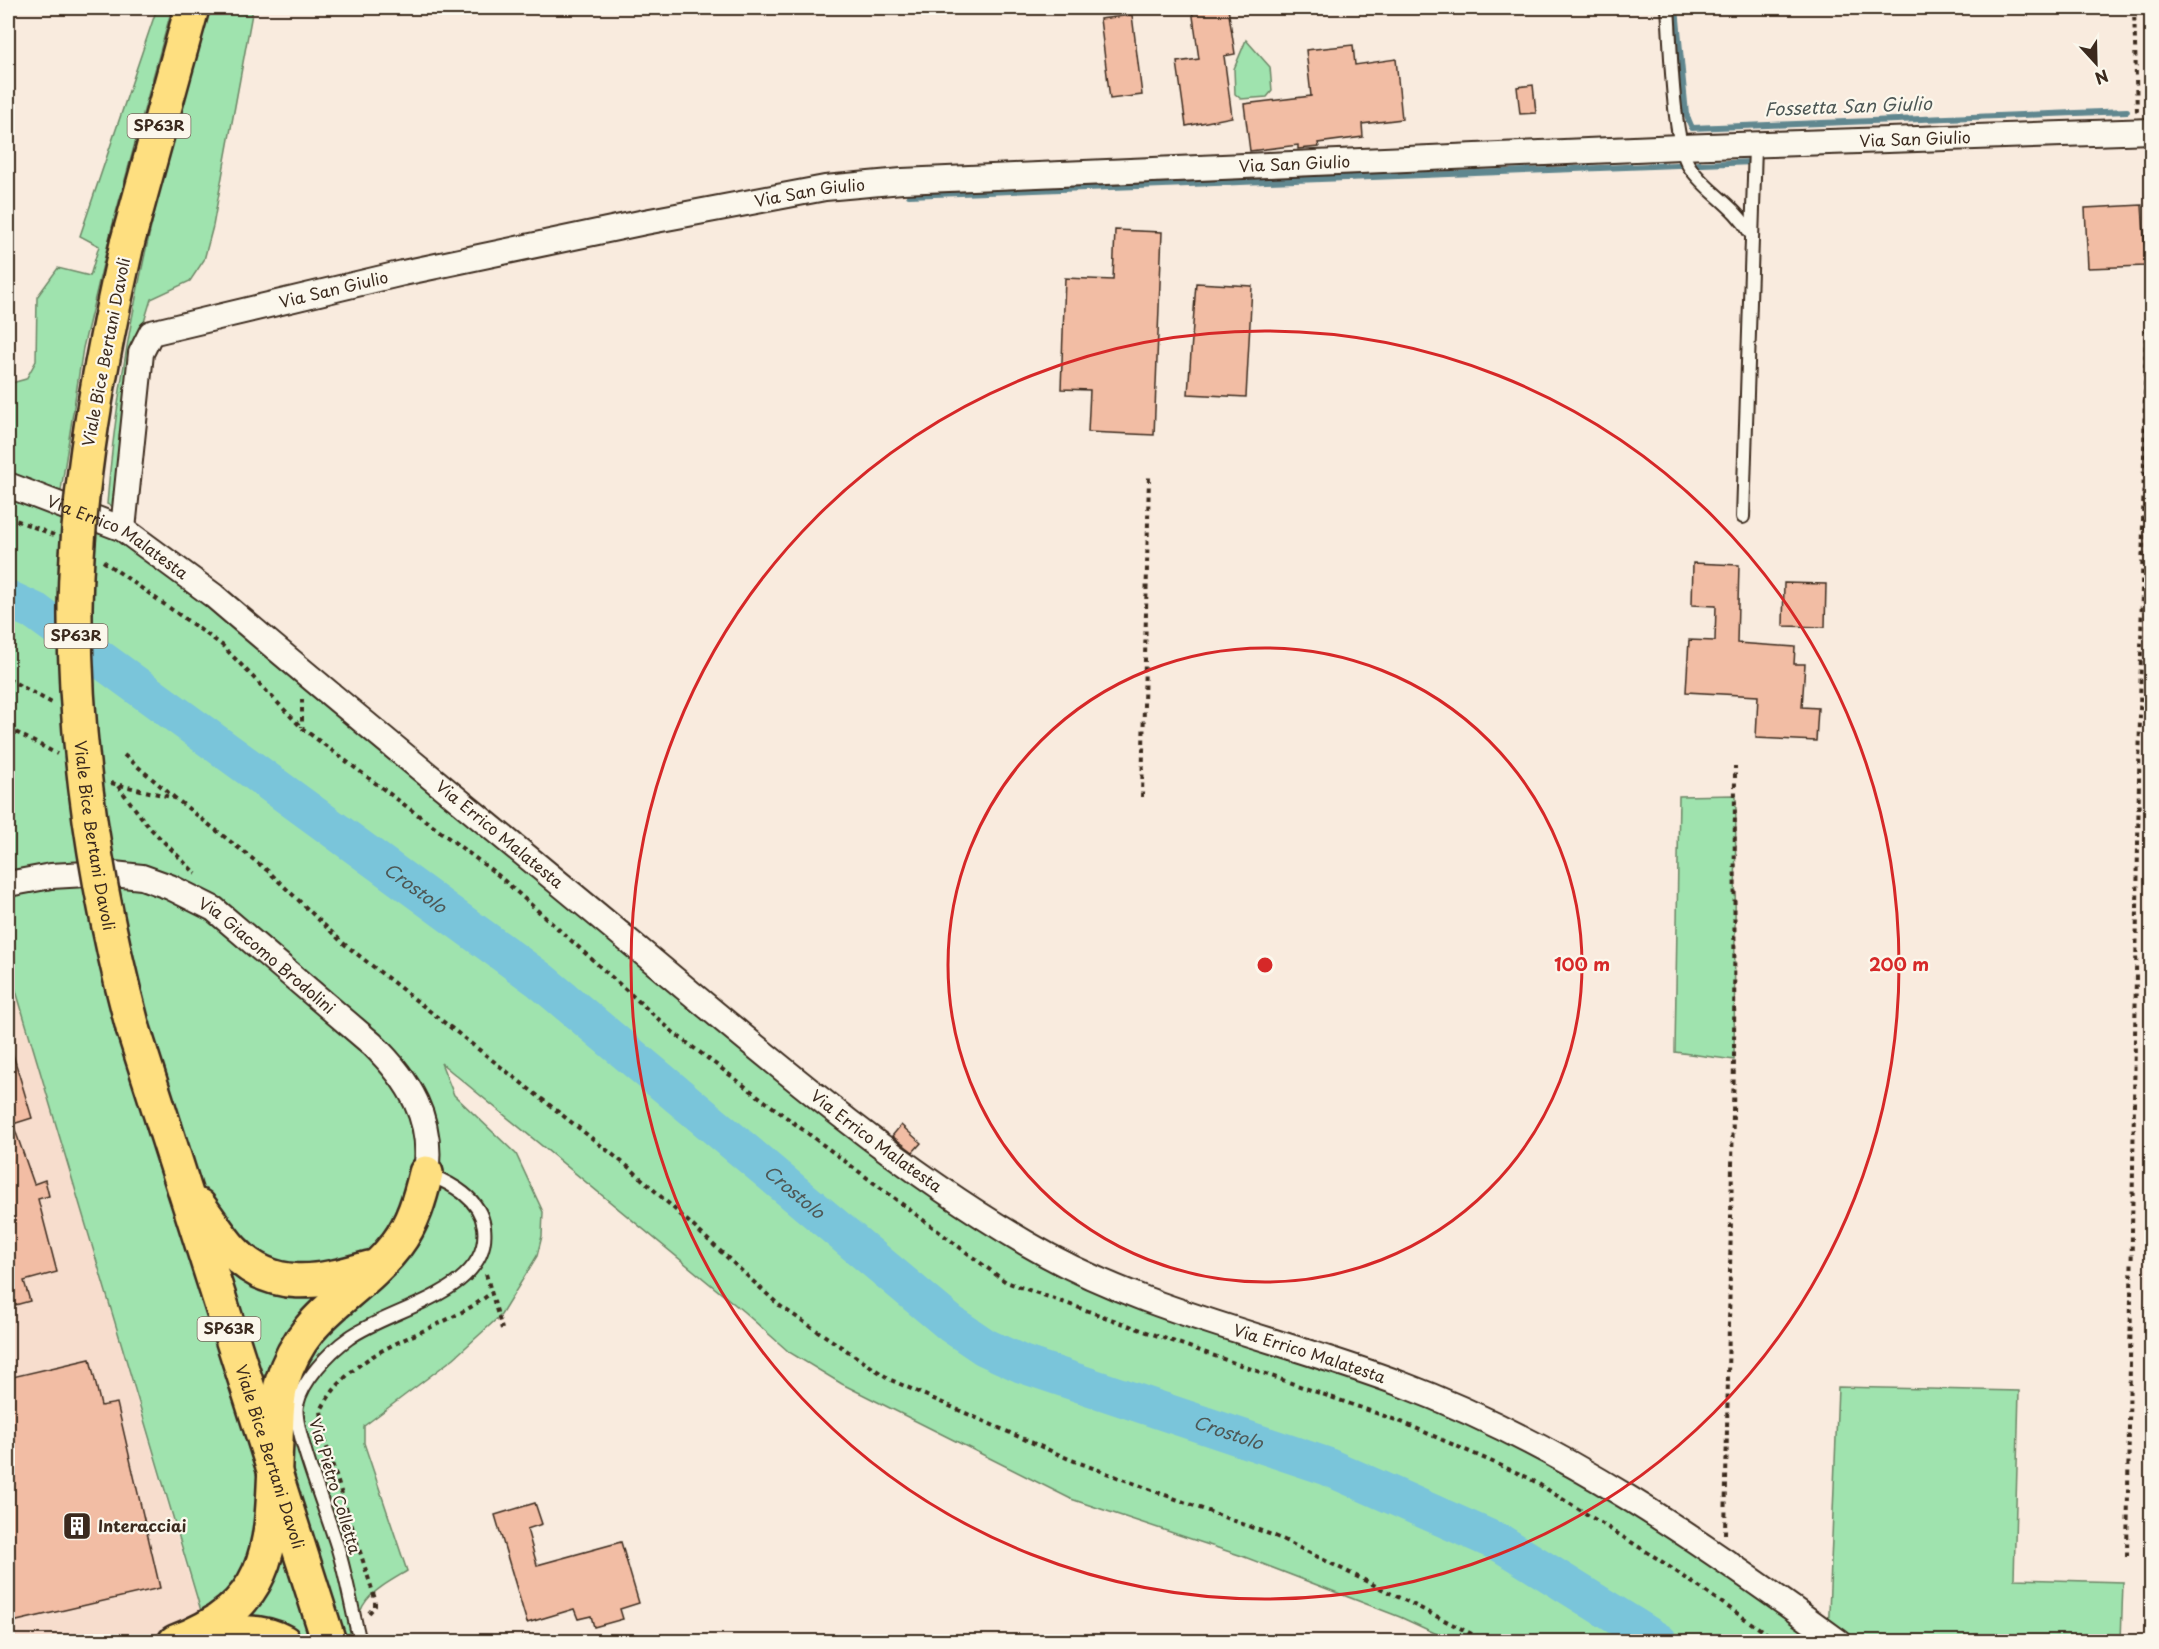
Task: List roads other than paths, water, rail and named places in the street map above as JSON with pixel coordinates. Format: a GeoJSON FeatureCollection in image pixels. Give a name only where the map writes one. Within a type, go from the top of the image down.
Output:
{"type":"FeatureCollection","features":[{"type":"Feature","properties":{"kind":"highway","name":"Viale Bice Bertani Davoli"},"geometry":{"type":"LineString","coordinates":[[192,8],[127,244],[102,358],[87,457],[78,560],[76,640],[78,709],[88,820],[100,892],[133,1028],[274,1474],[343,1634]]}},
{"type":"Feature","properties":{"kind":"highway"},"geometry":{"type":"LineString","coordinates":[[180,1640],[236,1607],[258,1580],[269,1544],[281,1383],[297,1347],[321,1315],[377,1266],[404,1234],[419,1202],[426,1173]]}},
{"type":"Feature","properties":{"kind":"highway"},"geometry":{"type":"LineString","coordinates":[[183,1184],[232,1250],[262,1272],[284,1280],[305,1282],[329,1279],[377,1266]]}},
{"type":"Feature","properties":{"kind":"highway"},"geometry":{"type":"LineString","coordinates":[[180,1640],[236,1632],[259,1634],[284,1641]]}},
{"type":"Feature","properties":{"kind":"street","name":"Via San Giulio"},"geometry":{"type":"LineString","coordinates":[[123,529],[141,353],[151,333],[403,273],[825,188],[902,181],[1299,166],[1680,147],[1755,147],[2151,131]]}},
{"type":"Feature","properties":{"kind":"street","name":"Via Errico Malatesta"},"geometry":{"type":"LineString","coordinates":[[8,485],[123,529],[214,597],[814,1094],[951,1195],[1026,1244],[1101,1282],[1260,1340],[1403,1385],[1500,1428],[1574,1465],[1725,1558],[1839,1641]]}},
{"type":"Feature","properties":{"kind":"street","name":"Via Giacomo Brodolini"},"geometry":{"type":"LineString","coordinates":[[8,884],[51,876],[120,874],[155,881],[206,904],[355,1029],[396,1069],[410,1088],[425,1121],[429,1156],[426,1173]]}},
{"type":"Feature","properties":{"kind":"lane"},"geometry":{"type":"LineString","coordinates":[[1668,8],[1680,147],[1692,170],[1740,215],[1752,235]]}},
{"type":"Feature","properties":{"kind":"lane"},"geometry":{"type":"LineString","coordinates":[[1743,518],[1755,147]]}},
{"type":"Feature","properties":{"kind":"lane","name":"Via Pietro Colletta"},"geometry":{"type":"LineString","coordinates":[[360,1641],[343,1634],[339,1549],[299,1429],[297,1406],[317,1370],[350,1336],[451,1286],[474,1265],[484,1240],[479,1210],[461,1191],[426,1173]]}},
{"type":"Feature","properties":{"kind":"waterway","name":"Fossetta San Giulio"},"geometry":{"type":"LineString","coordinates":[[1676,8],[1686,114],[1692,128],[2127,111]]}},
{"type":"Feature","properties":{"kind":"waterway"},"geometry":{"type":"LineString","coordinates":[[909,195],[1754,162]]}},
{"type":"Feature","properties":{"kind":"waterway","name":"Crostolo"},"geometry":{"type":"LineString","coordinates":[[8,599],[36,612],[540,980],[951,1324],[985,1347],[1022,1364],[1326,1466],[1502,1544],[1659,1642]]}},
{"type":"Feature","properties":{"kind":"place","name":"Interacciai"},"geometry":{"type":"Point","coordinates":[77,1526]}}]}
